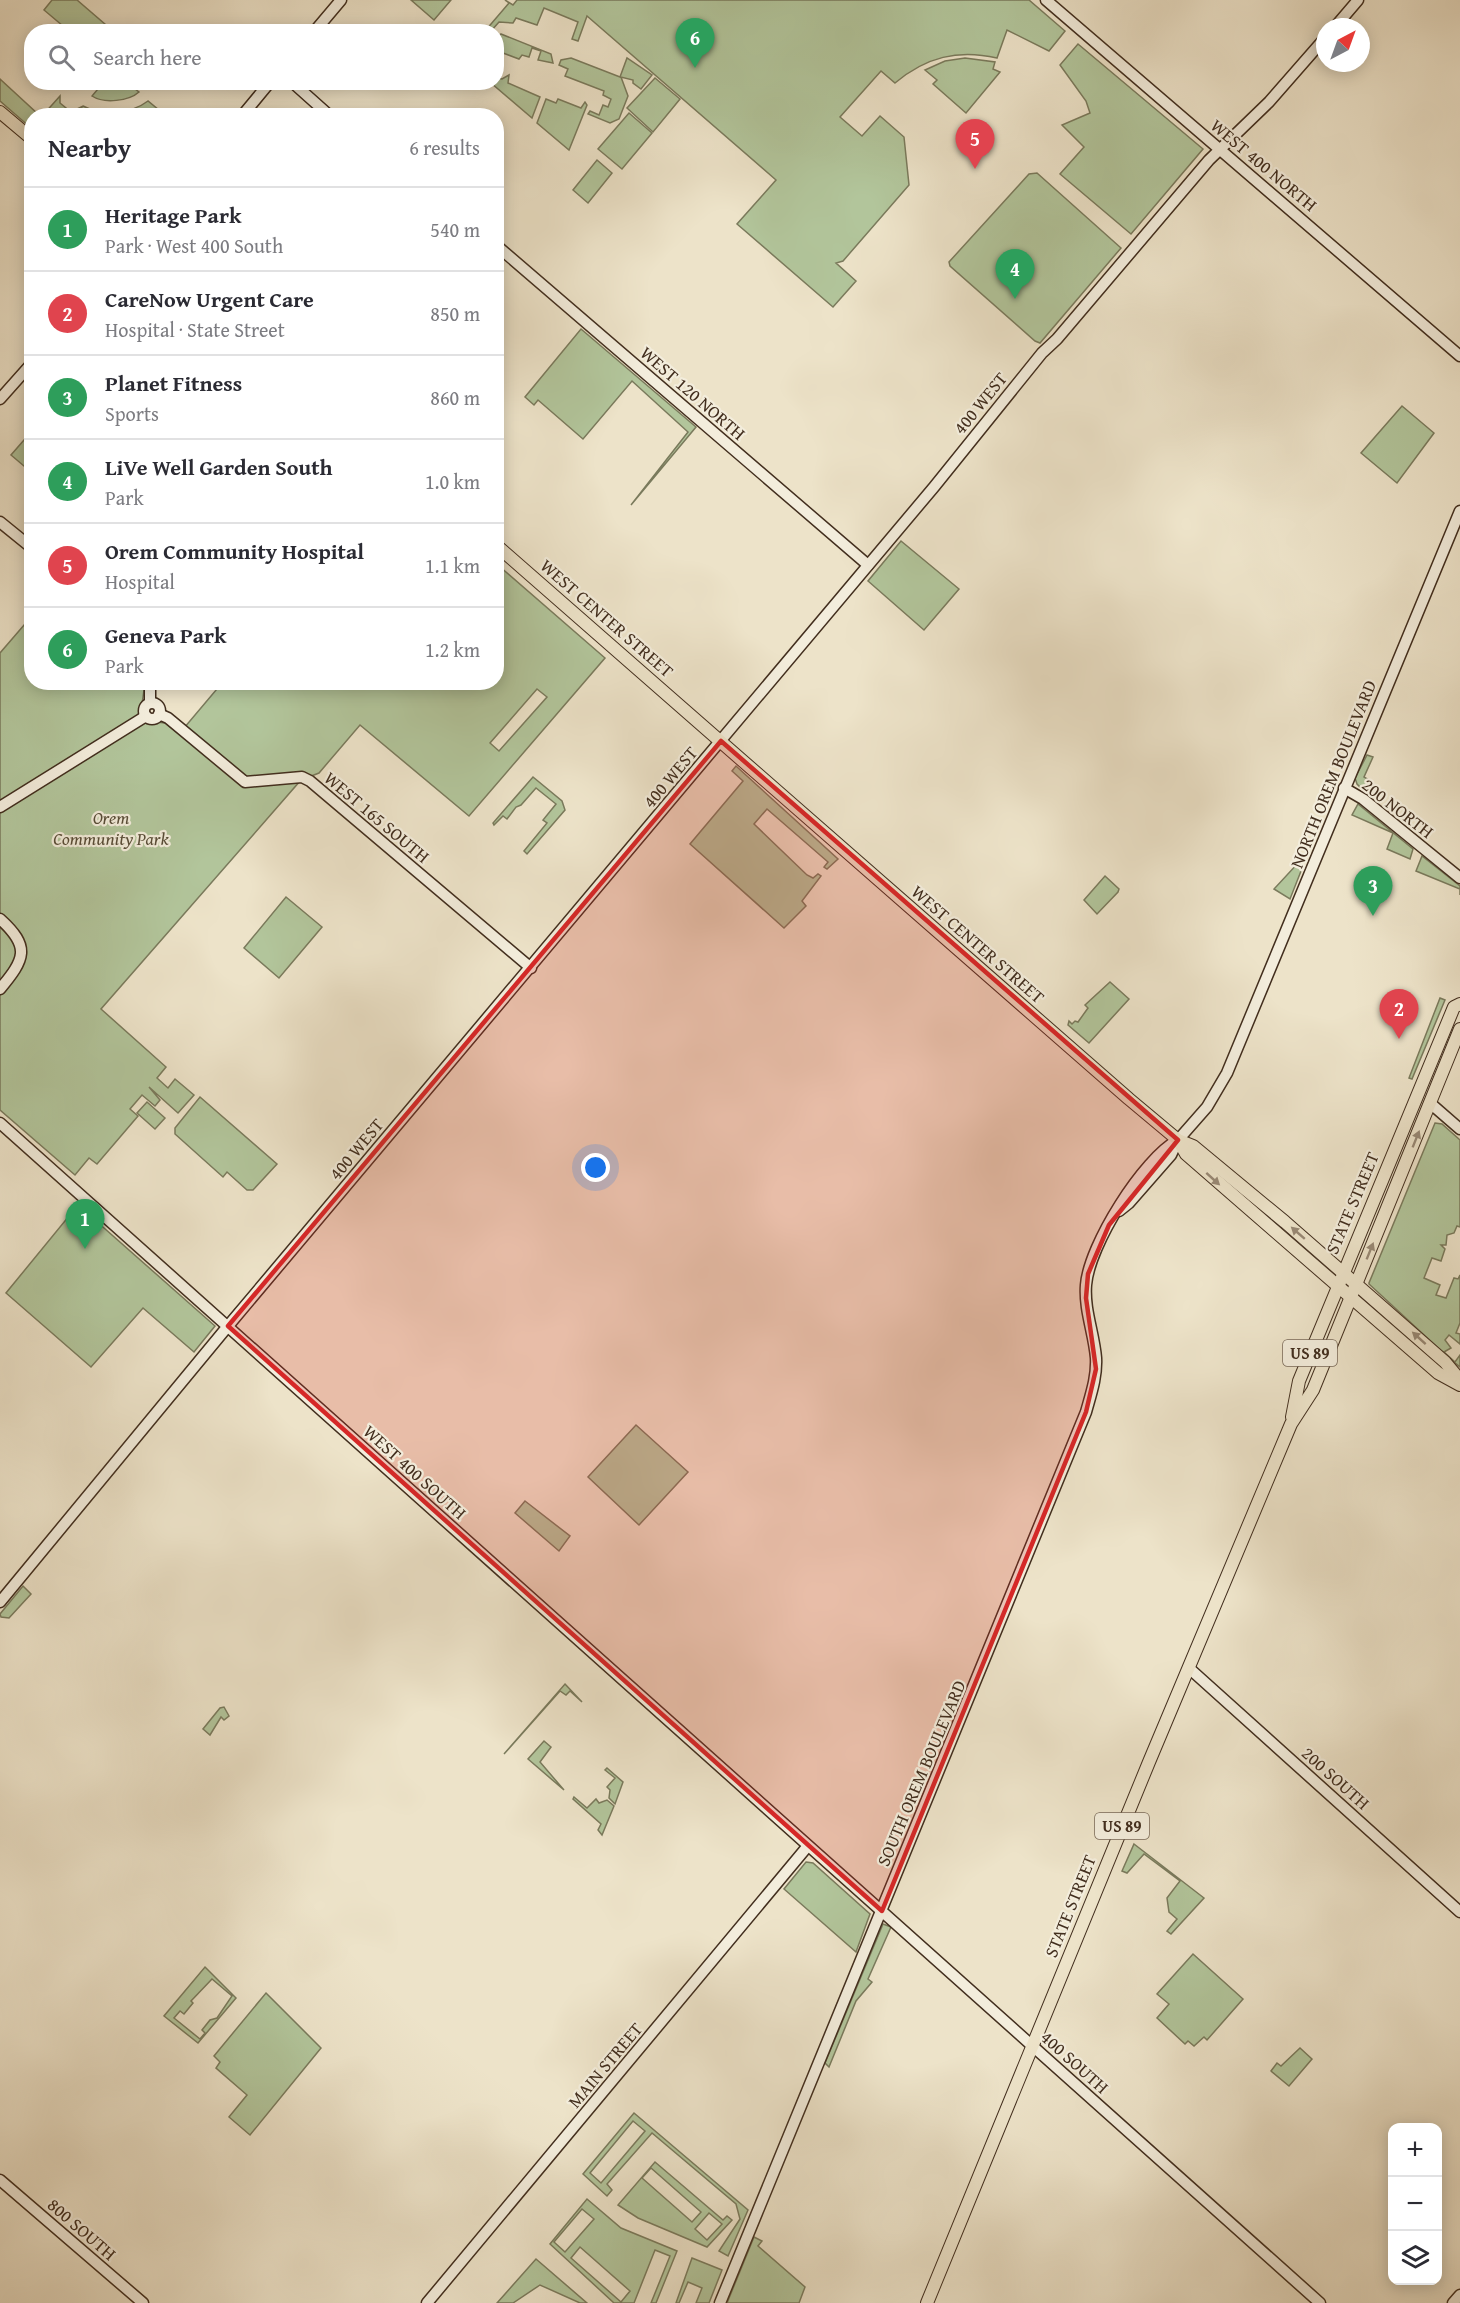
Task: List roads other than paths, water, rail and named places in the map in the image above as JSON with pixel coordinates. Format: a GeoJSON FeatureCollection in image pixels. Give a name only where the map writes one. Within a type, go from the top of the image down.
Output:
{"type":"FeatureCollection","features":[{"type":"Feature","properties":{"kind":"main road"},"geometry":{"type":"LineString","coordinates":[[0,112],[24,132]]}},
{"type":"Feature","properties":{"kind":"main road","name":"WEST CENTER STREET"},"geometry":{"type":"LineString","coordinates":[[504,552],[1178,1140],[1186,1154],[1351,1298],[1438,1373],[1460,1385]]}},
{"type":"Feature","properties":{"kind":"main road","name":"STATE STREET"},"geometry":{"type":"LineString","coordinates":[[1291,1424],[1299,1381],[1337,1285],[1454,1007],[1460,1004]]}},
{"type":"Feature","properties":{"kind":"main road","name":"STATE STREET"},"geometry":{"type":"LineString","coordinates":[[927,2303],[1291,1424],[1313,1390],[1460,1029]]}},
{"type":"Feature","properties":{"kind":"main road"},"geometry":{"type":"LineString","coordinates":[[1426,1073],[1430,1103]]}},
{"type":"Feature","properties":{"kind":"main road","name":"WEST CENTER STREET"},"geometry":{"type":"LineString","coordinates":[[1178,1140],[1193,1146],[1343,1271],[1445,1362],[1460,1380]]}},
{"type":"Feature","properties":{"kind":"street"},"geometry":{"type":"LineString","coordinates":[[321,24],[341,0]]}},
{"type":"Feature","properties":{"kind":"street","name":"WEST 400 NORTH"},"geometry":{"type":"LineString","coordinates":[[1046,0],[1460,356]]}},
{"type":"Feature","properties":{"kind":"street"},"geometry":{"type":"LineString","coordinates":[[1343,18],[1358,0]]}},
{"type":"Feature","properties":{"kind":"street","name":"400 WEST"},"geometry":{"type":"LineString","coordinates":[[0,1602],[228,1326],[868,565],[1042,353],[1057,339],[1209,160],[1221,151],[1269,102],[1316,48]]}},
{"type":"Feature","properties":{"kind":"street"},"geometry":{"type":"LineString","coordinates":[[249,108],[263,90]]}},
{"type":"Feature","properties":{"kind":"street"},"geometry":{"type":"LineString","coordinates":[[301,90],[321,108]]}},
{"type":"Feature","properties":{"kind":"street","name":"WEST 120 NORTH"},"geometry":{"type":"LineString","coordinates":[[504,253],[868,565]]}},
{"type":"Feature","properties":{"kind":"street"},"geometry":{"type":"LineString","coordinates":[[0,399],[24,372]]}},
{"type":"Feature","properties":{"kind":"street","name":"NORTH OREM BOULEVARD"},"geometry":{"type":"LineString","coordinates":[[1178,1140],[1208,1107],[1238,1050],[1460,511]]}},
{"type":"Feature","properties":{"kind":"street"},"geometry":{"type":"LineString","coordinates":[[0,522],[24,542]]}},
{"type":"Feature","properties":{"kind":"street"},"geometry":{"type":"LineString","coordinates":[[146,716],[145,707],[150,703],[150,690]]}},
{"type":"Feature","properties":{"kind":"street","name":"WEST 165 SOUTH"},"geometry":{"type":"LineString","coordinates":[[150,703],[158,705],[159,714],[168,718],[245,782],[302,777],[310,781],[531,968]]}},
{"type":"Feature","properties":{"kind":"street"},"geometry":{"type":"LineString","coordinates":[[0,807],[146,716],[154,718],[159,714]]}},
{"type":"Feature","properties":{"kind":"street","name":"200 NORTH"},"geometry":{"type":"LineString","coordinates":[[1344,788],[1363,799],[1460,878]]}},
{"type":"Feature","properties":{"kind":"street"},"geometry":{"type":"LineString","coordinates":[[0,919],[15,932],[22,951],[16,969],[0,989]]}},
{"type":"Feature","properties":{"kind":"street"},"geometry":{"type":"LineString","coordinates":[[1430,1103],[1460,1129]]}},
{"type":"Feature","properties":{"kind":"street","name":"WEST 400 SOUTH"},"geometry":{"type":"LineString","coordinates":[[0,1123],[807,1847]]}},
{"type":"Feature","properties":{"kind":"street","name":"SOUTH OREM BOULEVARD"},"geometry":{"type":"LineString","coordinates":[[720,2303],[1086,1412],[1094,1382],[1096,1358],[1087,1311],[1086,1284],[1090,1262],[1119,1211],[1123,1199],[1164,1149],[1178,1140]]}},
{"type":"Feature","properties":{"kind":"street","name":"200 SOUTH"},"geometry":{"type":"LineString","coordinates":[[1190,1669],[1460,1912]]}},
{"type":"Feature","properties":{"kind":"street","name":"400 SOUTH"},"geometry":{"type":"LineString","coordinates":[[807,1847],[882,1911],[1320,2303]]}},
{"type":"Feature","properties":{"kind":"street","name":"MAIN STREET"},"geometry":{"type":"LineString","coordinates":[[427,2303],[807,1847]]}},
{"type":"Feature","properties":{"kind":"street","name":"800 SOUTH"},"geometry":{"type":"LineString","coordinates":[[0,2180],[143,2303]]}},
{"type":"Feature","properties":{"kind":"street"},"geometry":{"type":"LineString","coordinates":[[1454,2303],[1460,2295]]}},
{"type":"Feature","properties":{"kind":"place","name":"Geneva Park"},"geometry":{"type":"Point","coordinates":[695,68]}},
{"type":"Feature","properties":{"kind":"place","name":"Orem Community Hospital"},"geometry":{"type":"Point","coordinates":[975,169]}},
{"type":"Feature","properties":{"kind":"place","name":"LiVe Well Garden South"},"geometry":{"type":"Point","coordinates":[1015,299]}},
{"type":"Feature","properties":{"kind":"place","name":"Planet Fitness"},"geometry":{"type":"Point","coordinates":[1373,916]}},
{"type":"Feature","properties":{"kind":"place","name":"CareNow Urgent Care"},"geometry":{"type":"Point","coordinates":[1399,1039]}},
{"type":"Feature","properties":{"kind":"place","name":"Heritage Park"},"geometry":{"type":"Point","coordinates":[85,1249]}},
{"type":"Feature","properties":{"kind":"park label","name":"Orem Community Park"},"geometry":{"type":"Point","coordinates":[111,827]}}]}
